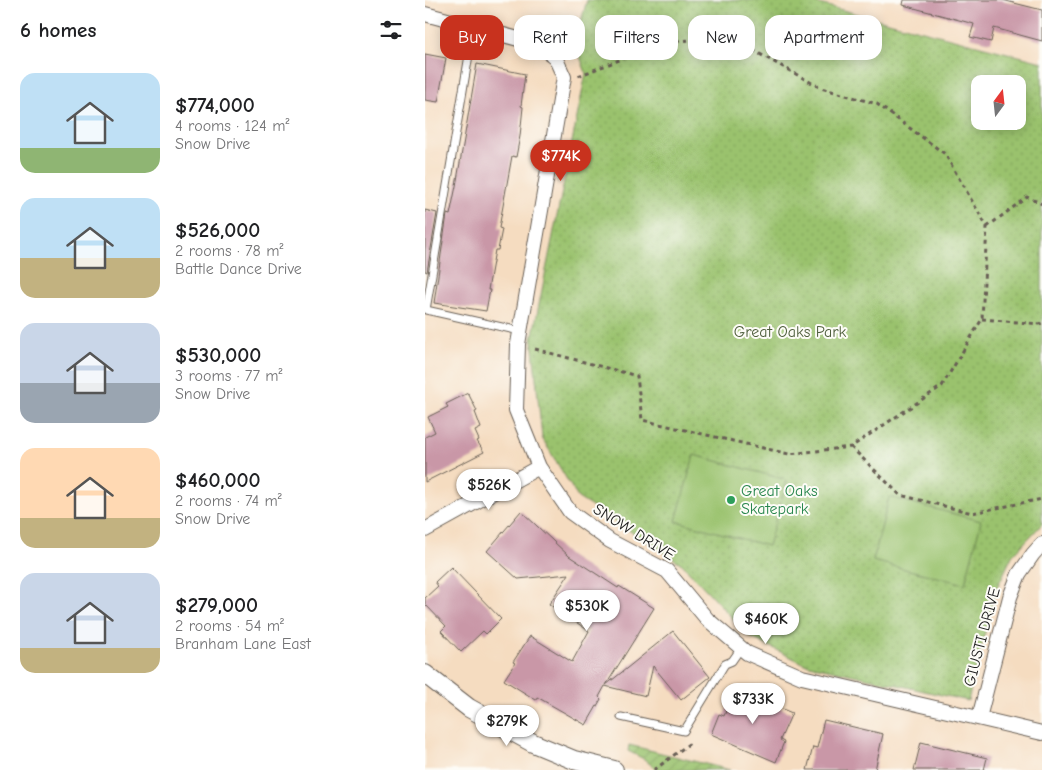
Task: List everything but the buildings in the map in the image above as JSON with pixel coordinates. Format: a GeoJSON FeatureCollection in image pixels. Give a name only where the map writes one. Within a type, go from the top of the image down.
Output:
{"type":"FeatureCollection","features":[{"type":"Feature","properties":{"kind":"street"},"geometry":{"type":"LineString","coordinates":[[425,14],[440,18]]}},
{"type":"Feature","properties":{"kind":"street"},"geometry":{"type":"LineString","coordinates":[[504,35],[537,44],[555,57],[565,77]]}},
{"type":"Feature","properties":{"kind":"street","name":"SNOW DRIVE"},"geometry":{"type":"LineString","coordinates":[[565,77],[518,344],[516,410],[539,467],[570,512],[610,541],[667,571],[707,619],[741,648],[802,677],[1042,733]]}},
{"type":"Feature","properties":{"kind":"street"},"geometry":{"type":"LineString","coordinates":[[425,530],[539,467]]}},
{"type":"Feature","properties":{"kind":"street","name":"GIUSTI DRIVE"},"geometry":{"type":"LineString","coordinates":[[979,718],[1010,596],[1019,574],[1042,544]]}},
{"type":"Feature","properties":{"kind":"street"},"geometry":{"type":"LineString","coordinates":[[425,674],[469,708],[533,743],[574,760],[614,770]]}},
{"type":"Feature","properties":{"kind":"lane"},"geometry":{"type":"LineString","coordinates":[[468,60],[426,310],[520,331]]}},
{"type":"Feature","properties":{"kind":"lane"},"geometry":{"type":"LineString","coordinates":[[621,717],[684,731],[725,664],[732,660],[741,648]]}},
{"type":"Feature","properties":{"kind":"path"},"geometry":{"type":"LineString","coordinates":[[535,349],[637,376],[642,420],[789,454],[851,447],[942,386],[982,319],[987,227],[945,154],[877,104],[821,88],[729,37],[666,42],[581,75],[565,77]]}},
{"type":"Feature","properties":{"kind":"path"},"geometry":{"type":"LineString","coordinates":[[987,227],[1027,197],[1042,204]]}},
{"type":"Feature","properties":{"kind":"path"},"geometry":{"type":"LineString","coordinates":[[982,319],[1042,323]]}},
{"type":"Feature","properties":{"kind":"path"},"geometry":{"type":"LineString","coordinates":[[851,447],[900,495],[971,513],[1042,499]]}},
{"type":"Feature","properties":{"kind":"path"},"geometry":{"type":"LineString","coordinates":[[655,770],[697,737]]}},
{"type":"Feature","properties":{"kind":"green space","name":"Great Oaks Park"},"geometry":{"type":"Polygon","coordinates":[[[587,0],[804,0],[862,15],[765,15],[765,60],[882,60],[882,20],[1042,62],[1042,524],[1012,556],[995,592],[968,701],[805,664],[750,637],[682,564],[578,498],[542,438],[532,339],[586,73],[581,60],[585,60],[585,15],[583,15],[587,0]]]}},
{"type":"Feature","properties":{"kind":"green space","name":"Great Oaks Skatepark"},"geometry":{"type":"Polygon","coordinates":[[[694,455],[787,480],[768,546],[676,521],[694,455]]]}},
{"type":"Feature","properties":{"kind":"green space"},"geometry":{"type":"Polygon","coordinates":[[[889,497],[981,521],[965,584],[873,561],[889,497]]]}},
{"type":"Feature","properties":{"kind":"green space"},"geometry":{"type":"Polygon","coordinates":[[[629,745],[730,770],[657,770],[644,759],[628,751],[629,745]]]}},
{"type":"Feature","properties":{"kind":"place","name":"Great Oaks Skatepark"},"geometry":{"type":"Point","coordinates":[731,500]}}]}
